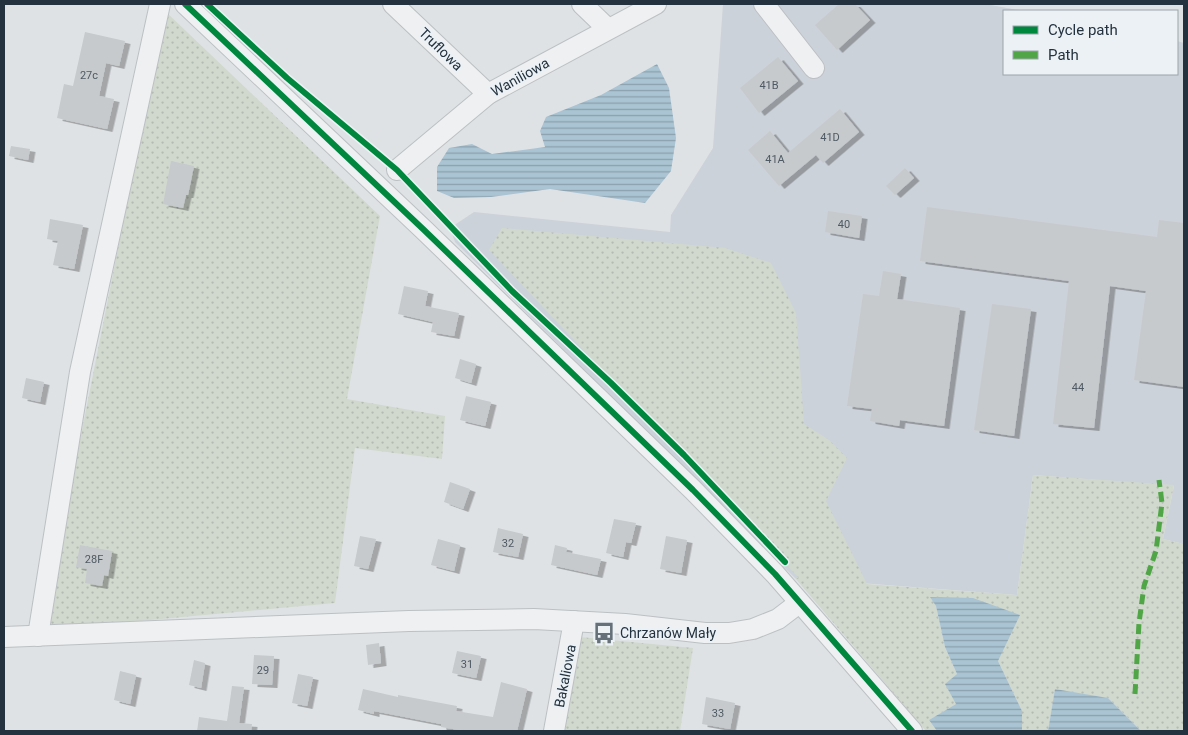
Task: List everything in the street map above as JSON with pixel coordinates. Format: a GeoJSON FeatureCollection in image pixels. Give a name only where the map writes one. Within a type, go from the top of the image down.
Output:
{"type":"FeatureCollection","features":[{"type":"Feature","properties":{"kind":"street"},"geometry":{"type":"LineString","coordinates":[[38,636],[80,372],[160,4]]}},
{"type":"Feature","properties":{"kind":"street"},"geometry":{"type":"LineString","coordinates":[[185,4],[416,222],[693,490],[775,574],[912,731]]}},
{"type":"Feature","properties":{"kind":"street","name":"Truflowa"},"geometry":{"type":"LineString","coordinates":[[393,4],[488,94]]}},
{"type":"Feature","properties":{"kind":"street"},"geometry":{"type":"LineString","coordinates":[[582,4],[608,28]]}},
{"type":"Feature","properties":{"kind":"street","name":"Waniliowa"},"geometry":{"type":"LineString","coordinates":[[398,170],[488,94],[608,28],[656,4]]}},
{"type":"Feature","properties":{"kind":"street"},"geometry":{"type":"LineString","coordinates":[[764,4],[814,68]]}},
{"type":"Feature","properties":{"kind":"street"},"geometry":{"type":"LineString","coordinates":[[4,637],[409,620],[535,619],[625,624],[705,633],[730,633],[753,629],[778,619],[799,602]]}},
{"type":"Feature","properties":{"kind":"street","name":"Bakaliowa"},"geometry":{"type":"LineString","coordinates":[[554,731],[574,632],[574,621]]}},
{"type":"Feature","properties":{"kind":"shaded area"},"geometry":{"type":"Polygon","coordinates":[[[723,4],[985,4],[1018,10],[1003,10],[1003,75],[1178,75],[1178,41],[1184,43],[1184,544],[1163,539],[1174,486],[1033,475],[1017,595],[795,578],[455,242],[450,228],[474,212],[670,232],[671,215],[713,148],[723,4]]]}},
{"type":"Feature","properties":{"kind":"shaded area"},"geometry":{"type":"Polygon","coordinates":[[[165,11],[380,216],[347,399],[445,416],[442,459],[355,448],[335,603],[140,621],[43,627],[165,11]]]}},
{"type":"Feature","properties":{"kind":"shaded area"},"geometry":{"type":"Polygon","coordinates":[[[502,228],[725,248],[771,263],[796,313],[804,424],[829,440],[847,458],[826,501],[867,584],[1017,595],[1033,475],[1174,485],[1163,539],[1184,544],[1184,731],[1141,731],[1108,698],[1055,690],[1048,731],[1022,731],[1022,711],[998,661],[973,598],[931,597],[936,606],[945,647],[957,674],[956,704],[929,720],[937,731],[926,731],[795,578],[799,578],[489,250],[502,228]]]}},
{"type":"Feature","properties":{"kind":"shaded area"},"geometry":{"type":"Polygon","coordinates":[[[580,637],[693,648],[680,731],[563,731],[580,637]]]}},
{"type":"Feature","properties":{"kind":"water"},"geometry":{"type":"Polygon","coordinates":[[[657,64],[669,88],[676,138],[671,171],[645,203],[550,189],[491,197],[454,198],[437,191],[437,167],[449,148],[472,144],[492,154],[545,147],[540,131],[546,117],[601,95],[657,64]]]}},
{"type":"Feature","properties":{"kind":"water"},"geometry":{"type":"Polygon","coordinates":[[[930,597],[973,598],[1020,615],[998,661],[1022,711],[1022,731],[937,731],[929,720],[956,704],[945,684],[957,674],[945,647],[936,606],[930,597]]]}},
{"type":"Feature","properties":{"kind":"water"},"geometry":{"type":"Polygon","coordinates":[[[1055,689],[1108,698],[1141,731],[1048,731],[1055,689]]]}},
{"type":"Feature","properties":{"kind":"building"},"geometry":{"type":"Polygon","coordinates":[[[839,4],[855,4],[870,20],[837,50],[815,25],[839,4]]]}},
{"type":"Feature","properties":{"kind":"building"},"geometry":{"type":"Polygon","coordinates":[[[85,32],[125,41],[119,66],[106,63],[99,96],[114,99],[107,129],[57,118],[64,84],[73,86],[85,32]]]}},
{"type":"Feature","properties":{"kind":"building"},"geometry":{"type":"Polygon","coordinates":[[[778,57],[798,81],[759,113],[740,88],[778,57]]]}},
{"type":"Feature","properties":{"kind":"building"},"geometry":{"type":"Polygon","coordinates":[[[840,109],[859,132],[823,163],[816,155],[779,186],[748,150],[770,131],[788,153],[840,109]]]}},
{"type":"Feature","properties":{"kind":"building"},"geometry":{"type":"Polygon","coordinates":[[[11,146],[30,149],[28,160],[9,156],[11,146]]]}},
{"type":"Feature","properties":{"kind":"building"},"geometry":{"type":"Polygon","coordinates":[[[171,161],[194,166],[188,195],[186,195],[183,208],[163,204],[171,161]]]}},
{"type":"Feature","properties":{"kind":"building"},"geometry":{"type":"Polygon","coordinates":[[[905,168],[914,178],[895,195],[886,186],[905,168]]]}},
{"type":"Feature","properties":{"kind":"building"},"geometry":{"type":"Polygon","coordinates":[[[927,207],[1157,237],[1159,220],[1184,223],[1184,387],[1134,380],[1146,291],[1110,286],[1094,428],[1053,424],[1069,281],[920,261],[927,207]]]}},
{"type":"Feature","properties":{"kind":"building"},"geometry":{"type":"Polygon","coordinates":[[[828,211],[862,216],[859,238],[825,232],[828,211]]]}},
{"type":"Feature","properties":{"kind":"building"},"geometry":{"type":"Polygon","coordinates":[[[50,219],[83,225],[74,269],[53,265],[58,241],[47,239],[50,219]]]}},
{"type":"Feature","properties":{"kind":"building"},"geometry":{"type":"Polygon","coordinates":[[[883,271],[901,274],[897,299],[960,308],[944,426],[900,420],[899,426],[870,421],[872,409],[847,406],[863,294],[879,296],[883,271]]]}},
{"type":"Feature","properties":{"kind":"building"},"geometry":{"type":"Polygon","coordinates":[[[404,286],[428,291],[425,306],[459,313],[454,336],[431,332],[433,322],[398,314],[404,286]]]}},
{"type":"Feature","properties":{"kind":"building"},"geometry":{"type":"Polygon","coordinates":[[[992,304],[1031,309],[1014,436],[974,430],[992,304]]]}},
{"type":"Feature","properties":{"kind":"building"},"geometry":{"type":"Polygon","coordinates":[[[460,359],[476,364],[471,383],[455,378],[460,359]]]}},
{"type":"Feature","properties":{"kind":"building"},"geometry":{"type":"Polygon","coordinates":[[[26,378],[44,382],[40,402],[22,398],[26,378]]]}},
{"type":"Feature","properties":{"kind":"building"},"geometry":{"type":"Polygon","coordinates":[[[466,396],[491,402],[485,426],[460,420],[466,396]]]}},
{"type":"Feature","properties":{"kind":"building"},"geometry":{"type":"Polygon","coordinates":[[[450,482],[470,489],[463,509],[444,502],[450,482]]]}},
{"type":"Feature","properties":{"kind":"building"},"geometry":{"type":"Polygon","coordinates":[[[614,519],[636,523],[631,543],[626,542],[623,557],[606,553],[614,519]]]}},
{"type":"Feature","properties":{"kind":"building"},"geometry":{"type":"Polygon","coordinates":[[[498,528],[523,534],[518,557],[493,552],[498,528]]]}},
{"type":"Feature","properties":{"kind":"building"},"geometry":{"type":"Polygon","coordinates":[[[360,536],[376,539],[368,569],[354,566],[360,536]]]}},
{"type":"Feature","properties":{"kind":"building"},"geometry":{"type":"Polygon","coordinates":[[[666,536],[687,540],[681,573],[660,569],[666,536]]]}},
{"type":"Feature","properties":{"kind":"building"},"geometry":{"type":"Polygon","coordinates":[[[438,539],[460,545],[454,571],[431,565],[438,539]]]}},
{"type":"Feature","properties":{"kind":"building"},"geometry":{"type":"Polygon","coordinates":[[[80,545],[112,551],[108,576],[104,575],[102,586],[85,583],[87,569],[76,567],[80,545]]]}},
{"type":"Feature","properties":{"kind":"building"},"geometry":{"type":"Polygon","coordinates":[[[555,545],[567,548],[566,552],[601,559],[597,575],[551,565],[555,545]]]}},
{"type":"Feature","properties":{"kind":"building"},"geometry":{"type":"Polygon","coordinates":[[[379,643],[381,663],[368,665],[366,645],[379,643]]]}},
{"type":"Feature","properties":{"kind":"building"},"geometry":{"type":"Polygon","coordinates":[[[457,651],[481,656],[476,678],[452,673],[457,651]]]}},
{"type":"Feature","properties":{"kind":"building"},"geometry":{"type":"Polygon","coordinates":[[[254,655],[274,656],[272,685],[252,684],[254,655]]]}},
{"type":"Feature","properties":{"kind":"building"},"geometry":{"type":"Polygon","coordinates":[[[194,660],[205,663],[201,688],[189,685],[194,660]]]}},
{"type":"Feature","properties":{"kind":"building"},"geometry":{"type":"Polygon","coordinates":[[[120,671],[136,675],[130,704],[114,700],[120,671]]]}},
{"type":"Feature","properties":{"kind":"building"},"geometry":{"type":"Polygon","coordinates":[[[298,674],[313,677],[307,706],[292,703],[298,674]]]}},
{"type":"Feature","properties":{"kind":"building"},"geometry":{"type":"Polygon","coordinates":[[[501,682],[527,689],[517,731],[465,731],[441,727],[441,724],[374,711],[374,714],[358,710],[363,689],[398,697],[398,695],[457,706],[456,711],[493,717],[501,682]]]}},
{"type":"Feature","properties":{"kind":"building"},"geometry":{"type":"Polygon","coordinates":[[[232,686],[244,687],[239,723],[252,724],[251,731],[197,731],[199,717],[227,721],[232,686]]]}},
{"type":"Feature","properties":{"kind":"building"},"geometry":{"type":"Polygon","coordinates":[[[706,697],[735,703],[730,729],[702,724],[706,697]]]}},
{"type":"Feature","properties":{"kind":"marked path"},"geometry":{"type":"LineString","coordinates":[[1135,694],[1139,623],[1144,586],[1156,551],[1162,503],[1159,480]]}},
{"type":"Feature","properties":{"kind":"cycle path"},"geometry":{"type":"LineString","coordinates":[[185,4],[423,229],[693,490],[775,574],[912,731]]}},
{"type":"Feature","properties":{"kind":"cycle path"},"geometry":{"type":"LineString","coordinates":[[207,4],[287,78],[397,170],[512,291],[611,383],[684,455],[785,562]]}},
{"type":"Feature","properties":{"kind":"place","name":"Chrzanów Mały"},"geometry":{"type":"Point","coordinates":[604,633]}}]}
